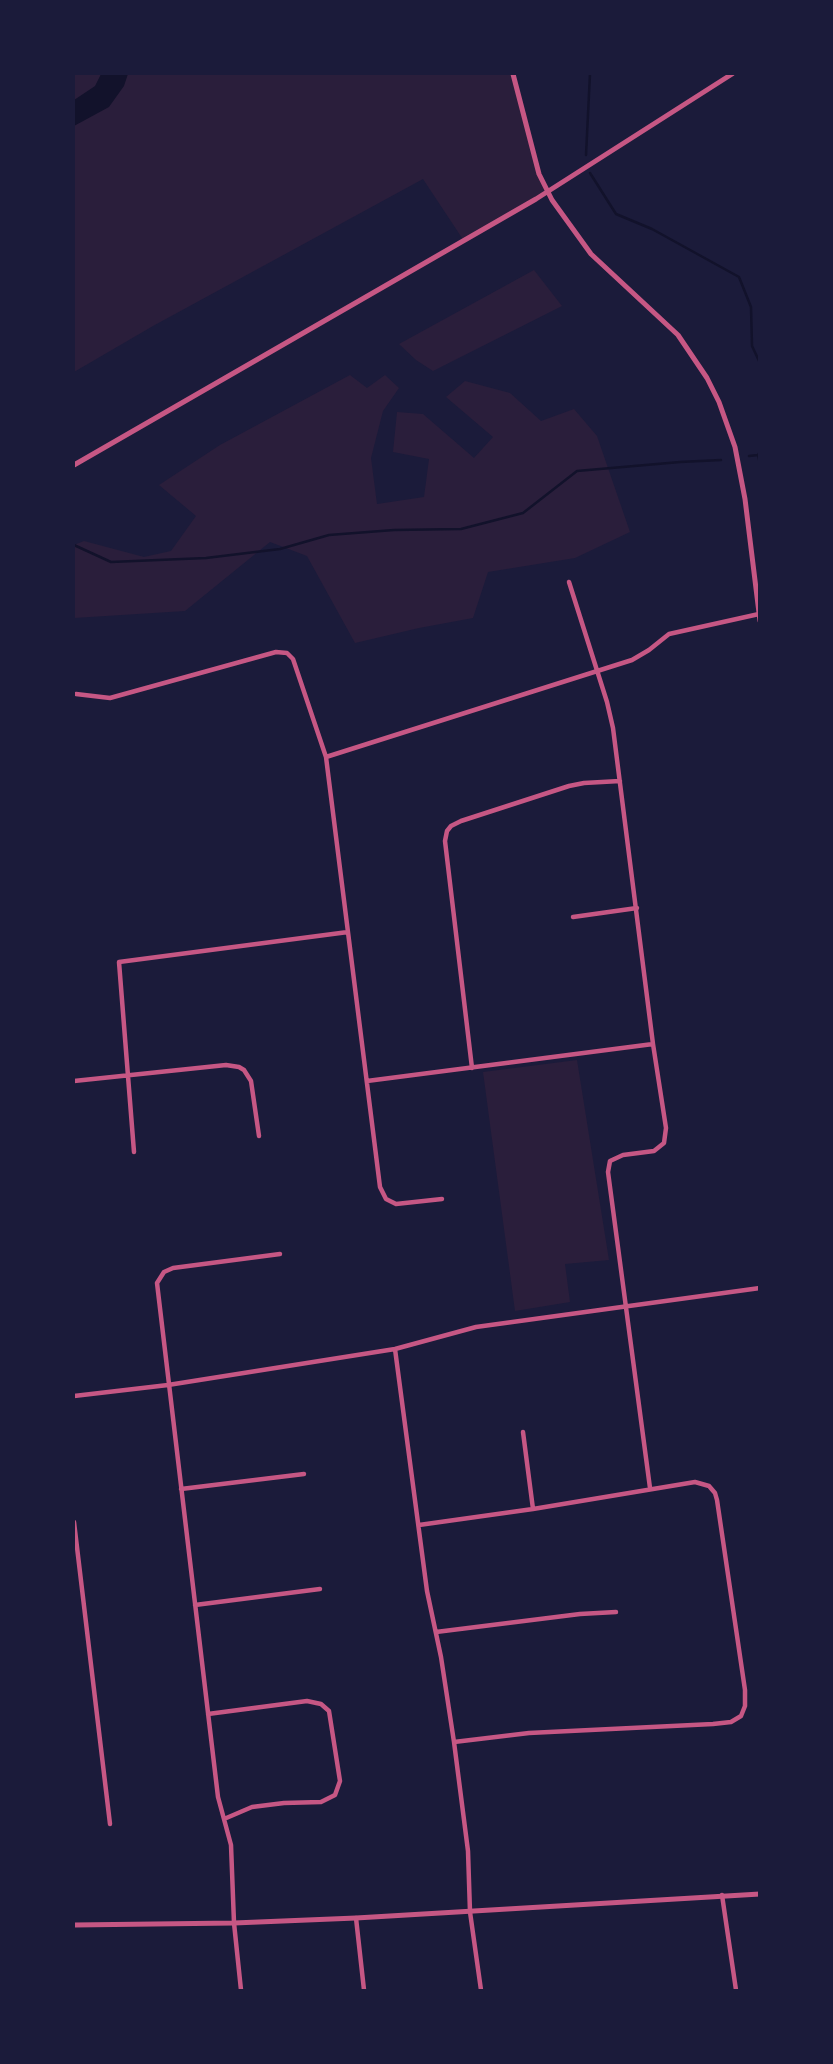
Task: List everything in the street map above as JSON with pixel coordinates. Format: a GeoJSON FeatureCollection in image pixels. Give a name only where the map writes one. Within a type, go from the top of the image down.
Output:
{"type":"FeatureCollection","features":[{"type":"Feature","properties":{"kind":"street"},"geometry":{"type":"LineString","coordinates":[[513,74],[539,174],[547,191],[591,254],[678,335],[713,390],[727,421],[748,519],[760,621]]}},
{"type":"Feature","properties":{"kind":"street"},"geometry":{"type":"LineString","coordinates":[[74,465],[547,191],[732,74]]}},
{"type":"Feature","properties":{"kind":"street"},"geometry":{"type":"LineString","coordinates":[[569,582],[611,716],[666,1128],[664,1143],[654,1151],[623,1155],[610,1161],[608,1172],[650,1488]]}},
{"type":"Feature","properties":{"kind":"street"},"geometry":{"type":"LineString","coordinates":[[326,757],[632,660],[669,634],[759,614]]}},
{"type":"Feature","properties":{"kind":"street"},"geometry":{"type":"LineString","coordinates":[[76,694],[110,698],[267,654],[284,653],[291,656],[326,757],[380,1187],[386,1199],[396,1204],[442,1199]]}},
{"type":"Feature","properties":{"kind":"street"},"geometry":{"type":"LineString","coordinates":[[472,1068],[444,841],[447,831],[461,821],[569,786],[620,781]]}},
{"type":"Feature","properties":{"kind":"street"},"geometry":{"type":"LineString","coordinates":[[573,917],[637,908]]}},
{"type":"Feature","properties":{"kind":"street"},"geometry":{"type":"LineString","coordinates":[[134,1152],[119,962],[348,932]]}},
{"type":"Feature","properties":{"kind":"street"},"geometry":{"type":"LineString","coordinates":[[367,1081],[653,1044]]}},
{"type":"Feature","properties":{"kind":"street"},"geometry":{"type":"LineString","coordinates":[[74,1081],[226,1065],[239,1067],[251,1081],[259,1136]]}},
{"type":"Feature","properties":{"kind":"street"},"geometry":{"type":"LineString","coordinates":[[241,1990],[234,1923],[231,1845],[218,1797],[157,1289],[161,1275],[173,1268],[280,1254]]}},
{"type":"Feature","properties":{"kind":"street"},"geometry":{"type":"LineString","coordinates":[[74,1396],[168,1385],[395,1349],[476,1327],[760,1287]]}},
{"type":"Feature","properties":{"kind":"street"},"geometry":{"type":"LineString","coordinates":[[395,1349],[427,1591],[454,1742],[468,1851],[470,1912],[481,1990]]}},
{"type":"Feature","properties":{"kind":"street"},"geometry":{"type":"LineString","coordinates":[[523,1432],[533,1509]]}},
{"type":"Feature","properties":{"kind":"street"},"geometry":{"type":"LineString","coordinates":[[181,1489],[304,1474]]}},
{"type":"Feature","properties":{"kind":"street"},"geometry":{"type":"LineString","coordinates":[[419,1525],[695,1482],[709,1486],[715,1493],[745,1690],[745,1706],[741,1716],[731,1722],[713,1724],[529,1733],[454,1742]]}},
{"type":"Feature","properties":{"kind":"street"},"geometry":{"type":"LineString","coordinates":[[74,1521],[110,1824]]}},
{"type":"Feature","properties":{"kind":"street"},"geometry":{"type":"LineString","coordinates":[[74,1590],[82,1588]]}},
{"type":"Feature","properties":{"kind":"street"},"geometry":{"type":"LineString","coordinates":[[195,1605],[320,1589]]}},
{"type":"Feature","properties":{"kind":"street"},"geometry":{"type":"LineString","coordinates":[[436,1632],[616,1612]]}},
{"type":"Feature","properties":{"kind":"street"},"geometry":{"type":"LineString","coordinates":[[208,1714],[307,1701],[321,1704],[329,1711],[340,1781],[335,1794],[321,1802],[252,1807],[224,1819]]}},
{"type":"Feature","properties":{"kind":"street"},"geometry":{"type":"LineString","coordinates":[[74,1925],[356,1918],[760,1894]]}},
{"type":"Feature","properties":{"kind":"street"},"geometry":{"type":"LineString","coordinates":[[722,1895],[736,1990]]}},
{"type":"Feature","properties":{"kind":"street"},"geometry":{"type":"LineString","coordinates":[[356,1918],[365,1990]]}},
{"type":"Feature","properties":{"kind":"shaded area"},"geometry":{"type":"Polygon","coordinates":[[[74,74],[513,74],[539,174],[547,191],[464,241],[423,179],[74,372],[74,74]]]}},
{"type":"Feature","properties":{"kind":"shaded area"},"geometry":{"type":"Polygon","coordinates":[[[101,74],[128,74],[124,86],[109,107],[74,126],[74,100],[95,86],[101,74]]]}},
{"type":"Feature","properties":{"kind":"shaded area"},"geometry":{"type":"Polygon","coordinates":[[[534,270],[562,306],[433,371],[399,344],[534,270]]]}},
{"type":"Feature","properties":{"kind":"shaded area"},"geometry":{"type":"Polygon","coordinates":[[[350,375],[367,388],[385,375],[399,388],[383,411],[371,458],[377,504],[424,497],[429,459],[393,452],[397,412],[423,414],[474,458],[493,437],[446,397],[465,381],[510,393],[541,421],[574,409],[597,436],[630,532],[575,558],[488,572],[473,618],[355,643],[307,556],[270,542],[185,611],[74,618],[74,545],[84,541],[144,557],[171,551],[196,516],[159,485],[220,445],[350,375]]]}},
{"type":"Feature","properties":{"kind":"shaded area"},"geometry":{"type":"Polygon","coordinates":[[[577,1060],[609,1260],[565,1264],[570,1302],[515,1311],[483,1072],[577,1060]]]}},
{"type":"Feature","properties":{"kind":"waterway"},"geometry":{"type":"LineString","coordinates":[[586,155],[590,74]]}},
{"type":"Feature","properties":{"kind":"waterway"},"geometry":{"type":"LineString","coordinates":[[590,173],[616,214],[652,229],[739,277],[751,307],[752,346],[760,363]]}},
{"type":"Feature","properties":{"kind":"waterway"},"geometry":{"type":"LineString","coordinates":[[760,452],[760,464]]}},
{"type":"Feature","properties":{"kind":"waterway"},"geometry":{"type":"LineString","coordinates":[[749,456],[758,455]]}},
{"type":"Feature","properties":{"kind":"waterway"},"geometry":{"type":"LineString","coordinates":[[74,545],[111,562],[206,558],[280,549],[329,535],[461,529],[523,513],[577,471],[721,460]]}}]}
